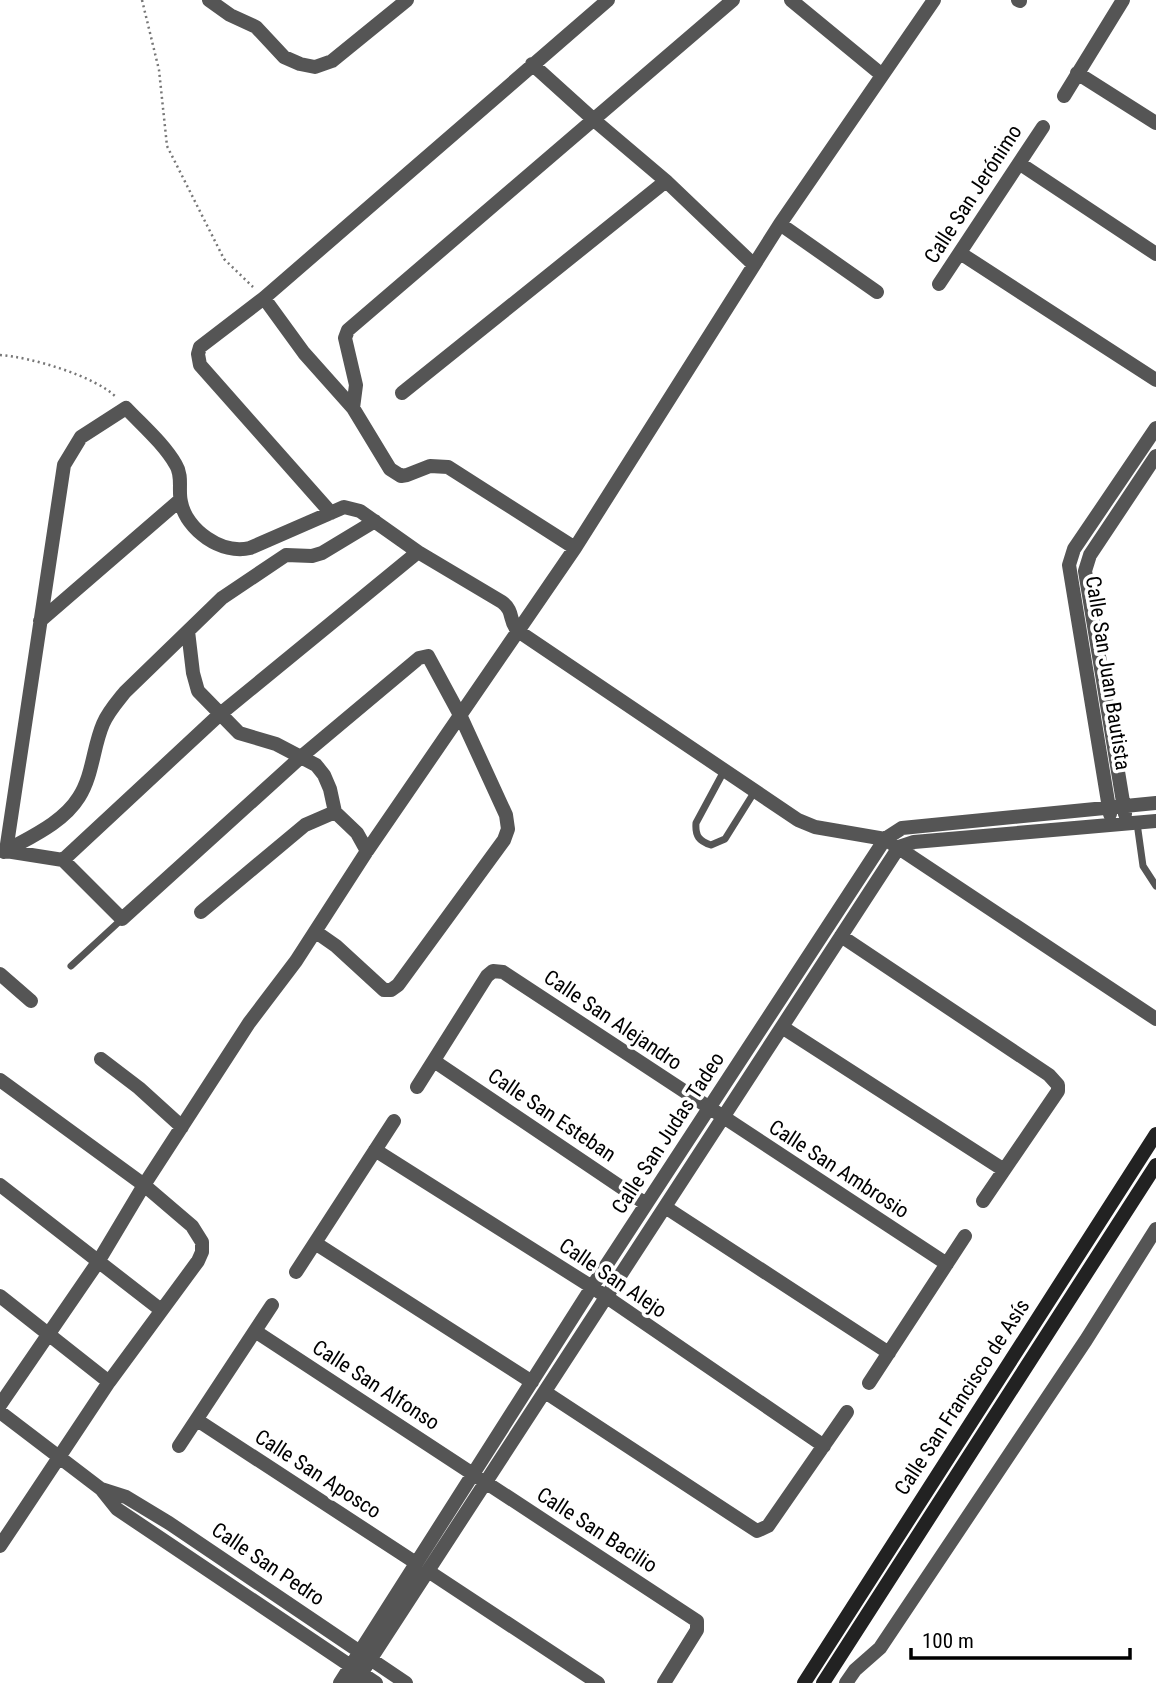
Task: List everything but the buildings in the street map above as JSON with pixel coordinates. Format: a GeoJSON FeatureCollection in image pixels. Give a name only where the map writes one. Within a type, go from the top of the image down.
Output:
{"type":"FeatureCollection","features":[{"type":"Feature","properties":{"kind":"main road","name":"Calle San Francisco de Asís"},"geometry":{"type":"LineString","coordinates":[[804,1683],[1156,1133]]}},
{"type":"Feature","properties":{"kind":"main road","name":"Calle San Francisco de Asís"},"geometry":{"type":"LineString","coordinates":[[823,1683],[1156,1165]]}},
{"type":"Feature","properties":{"kind":"street"},"geometry":{"type":"LineString","coordinates":[[209,0],[230,15],[256,27],[284,57],[315,67],[332,61],[407,0]]}},
{"type":"Feature","properties":{"kind":"street"},"geometry":{"type":"LineString","coordinates":[[331,513],[200,365],[200,347],[264,298],[608,0]]}},
{"type":"Feature","properties":{"kind":"street"},"geometry":{"type":"LineString","coordinates":[[353,408],[356,385],[345,338],[348,330],[733,0]]}},
{"type":"Feature","properties":{"kind":"street"},"geometry":{"type":"LineString","coordinates":[[791,0],[882,75]]}},
{"type":"Feature","properties":{"kind":"street"},"geometry":{"type":"LineString","coordinates":[[0,1405],[98,1262],[144,1185],[249,1023],[316,932],[368,851],[575,548],[780,224],[934,0]]}},
{"type":"Feature","properties":{"kind":"street"},"geometry":{"type":"LineString","coordinates":[[1063,96],[1124,0]]}},
{"type":"Feature","properties":{"kind":"street"},"geometry":{"type":"LineString","coordinates":[[532,64],[666,181],[754,265]]}},
{"type":"Feature","properties":{"kind":"street"},"geometry":{"type":"LineString","coordinates":[[1077,73],[1156,123]]}},
{"type":"Feature","properties":{"kind":"street","name":"Calle San Jerónimo"},"geometry":{"type":"LineString","coordinates":[[939,284],[1043,127]]}},
{"type":"Feature","properties":{"kind":"street"},"geometry":{"type":"LineString","coordinates":[[1019,163],[1156,254]]}},
{"type":"Feature","properties":{"kind":"street"},"geometry":{"type":"LineString","coordinates":[[402,393],[666,181]]}},
{"type":"Feature","properties":{"kind":"street"},"geometry":{"type":"LineString","coordinates":[[780,224],[877,292]]}},
{"type":"Feature","properties":{"kind":"street"},"geometry":{"type":"LineString","coordinates":[[960,253],[1156,380]]}},
{"type":"Feature","properties":{"kind":"street"},"geometry":{"type":"LineString","coordinates":[[264,298],[304,353],[353,408],[390,469],[407,475],[436,465],[448,467],[575,548]]}},
{"type":"Feature","properties":{"kind":"street"},"geometry":{"type":"LineString","coordinates":[[3,853],[64,465],[81,437],[126,408],[178,468],[180,500],[191,526],[225,547],[237,551],[250,548],[344,507],[353,507],[418,552],[506,606],[512,614],[513,626],[518,631],[798,820],[815,827],[885,839],[1156,1019]]}},
{"type":"Feature","properties":{"kind":"street","name":"Calle San Juan Bautista"},"geometry":{"type":"LineString","coordinates":[[1125,823],[1109,807],[1069,565],[1074,549],[1156,428]]}},
{"type":"Feature","properties":{"kind":"street","name":"Calle San Juan Bautista"},"geometry":{"type":"LineString","coordinates":[[1125,823],[1085,571],[1090,555],[1156,456]]}},
{"type":"Feature","properties":{"kind":"street"},"geometry":{"type":"LineString","coordinates":[[40,621],[180,500]]}},
{"type":"Feature","properties":{"kind":"street"},"geometry":{"type":"LineString","coordinates":[[3,853],[46,827],[72,807],[80,795],[109,714],[125,692],[222,598],[277,559],[286,555],[304,557],[322,553],[375,521]]}},
{"type":"Feature","properties":{"kind":"street"},"geometry":{"type":"LineString","coordinates":[[62,860],[219,715],[418,552]]}},
{"type":"Feature","properties":{"kind":"street"},"geometry":{"type":"LineString","coordinates":[[188,631],[198,691],[239,733],[276,744],[316,765],[330,789],[335,813],[357,833],[368,851]]}},
{"type":"Feature","properties":{"kind":"street"},"geometry":{"type":"LineString","coordinates":[[3,853],[62,860],[122,919],[302,757],[423,656],[428,656],[433,660],[461,717],[506,815],[509,829],[504,840],[398,985],[391,990],[384,990],[336,946],[316,932]]}},
{"type":"Feature","properties":{"kind":"street"},"geometry":{"type":"LineString","coordinates":[[885,839],[902,828],[1156,803]]}},
{"type":"Feature","properties":{"kind":"street"},"geometry":{"type":"LineString","coordinates":[[201,912],[305,825],[335,813]]}},
{"type":"Feature","properties":{"kind":"street"},"geometry":{"type":"LineString","coordinates":[[899,848],[914,842],[1156,821]]}},
{"type":"Feature","properties":{"kind":"street","name":"Calle San Judas Tadeo"},"geometry":{"type":"LineString","coordinates":[[480,1478],[532,1382],[592,1287],[885,839]]}},
{"type":"Feature","properties":{"kind":"street","name":"Calle San Judas Tadeo"},"geometry":{"type":"LineString","coordinates":[[340,1683],[355,1674],[480,1478],[545,1392],[899,848]]}},
{"type":"Feature","properties":{"kind":"street"},"geometry":{"type":"LineString","coordinates":[[841,936],[1055,1079],[1058,1091],[983,1201]]}},
{"type":"Feature","properties":{"kind":"street","name":"Calle San Alejandro"},"geometry":{"type":"LineString","coordinates":[[434,1061],[487,976],[493,971],[507,974],[709,1109]]}},
{"type":"Feature","properties":{"kind":"street"},"geometry":{"type":"LineString","coordinates":[[0,974],[31,1001]]}},
{"type":"Feature","properties":{"kind":"street"},"geometry":{"type":"LineString","coordinates":[[782,1027],[1004,1170]]}},
{"type":"Feature","properties":{"kind":"street"},"geometry":{"type":"LineString","coordinates":[[101,1059],[139,1088],[182,1127]]}},
{"type":"Feature","properties":{"kind":"street"},"geometry":{"type":"LineString","coordinates":[[417,1087],[434,1061]]}},
{"type":"Feature","properties":{"kind":"street","name":"Calle San Esteban"},"geometry":{"type":"LineString","coordinates":[[434,1061],[646,1204]]}},
{"type":"Feature","properties":{"kind":"street"},"geometry":{"type":"LineString","coordinates":[[0,1080],[144,1185],[192,1226],[202,1242],[198,1261],[109,1381],[59,1457],[5,1527],[0,1546]]}},
{"type":"Feature","properties":{"kind":"street","name":"Calle San Ambrosio"},"geometry":{"type":"LineString","coordinates":[[709,1109],[947,1264]]}},
{"type":"Feature","properties":{"kind":"street"},"geometry":{"type":"LineString","coordinates":[[296,1272],[394,1121]]}},
{"type":"Feature","properties":{"kind":"street","name":"Calle San Alejo"},"geometry":{"type":"LineString","coordinates":[[375,1150],[592,1287],[824,1446]]}},
{"type":"Feature","properties":{"kind":"street"},"geometry":{"type":"LineString","coordinates":[[0,1185],[161,1310]]}},
{"type":"Feature","properties":{"kind":"street"},"geometry":{"type":"LineString","coordinates":[[665,1207],[889,1353]]}},
{"type":"Feature","properties":{"kind":"street"},"geometry":{"type":"LineString","coordinates":[[846,1683],[855,1670],[880,1648],[1086,1340],[1156,1229]]}},
{"type":"Feature","properties":{"kind":"street"},"geometry":{"type":"LineString","coordinates":[[869,1383],[965,1236]]}},
{"type":"Feature","properties":{"kind":"street"},"geometry":{"type":"LineString","coordinates":[[315,1243],[532,1382]]}},
{"type":"Feature","properties":{"kind":"street"},"geometry":{"type":"LineString","coordinates":[[0,1296],[109,1381]]}},
{"type":"Feature","properties":{"kind":"street"},"geometry":{"type":"LineString","coordinates":[[179,1446],[272,1305]]}},
{"type":"Feature","properties":{"kind":"street","name":"Calle San Alfonso"},"geometry":{"type":"LineString","coordinates":[[255,1331],[480,1478]]}},
{"type":"Feature","properties":{"kind":"street"},"geometry":{"type":"LineString","coordinates":[[545,1392],[757,1531],[768,1526],[848,1412]]}},
{"type":"Feature","properties":{"kind":"street","name":"Calle San Pedro"},"geometry":{"type":"LineString","coordinates":[[0,1412],[101,1489],[117,1509],[355,1674],[376,1683]]}},
{"type":"Feature","properties":{"kind":"street","name":"Calle San Aposco"},"geometry":{"type":"LineString","coordinates":[[197,1420],[422,1567]]}},
{"type":"Feature","properties":{"kind":"street","name":"Calle San Bacilio"},"geometry":{"type":"LineString","coordinates":[[480,1478],[697,1621],[697,1630],[664,1683]]}},
{"type":"Feature","properties":{"kind":"street","name":"Calle San Pedro"},"geometry":{"type":"LineString","coordinates":[[101,1489],[126,1497],[169,1523],[406,1683]]}},
{"type":"Feature","properties":{"kind":"street"},"geometry":{"type":"LineString","coordinates":[[422,1567],[598,1683]]}},
{"type":"Feature","properties":{"kind":"lane"},"geometry":{"type":"LineString","coordinates":[[724,771],[696,823],[695,832],[702,842],[711,845],[725,839],[755,791]]}},
{"type":"Feature","properties":{"kind":"lane"},"geometry":{"type":"LineString","coordinates":[[1125,823],[1143,866],[1156,886]]}},
{"type":"Feature","properties":{"kind":"lane"},"geometry":{"type":"LineString","coordinates":[[71,966],[122,919]]}},
{"type":"Feature","properties":{"kind":"path"},"geometry":{"type":"LineString","coordinates":[[142,0],[159,70],[167,146],[224,259],[264,298]]}},
{"type":"Feature","properties":{"kind":"path"},"geometry":{"type":"LineString","coordinates":[[0,355],[28,359],[73,374],[112,393],[126,408]]}}]}
